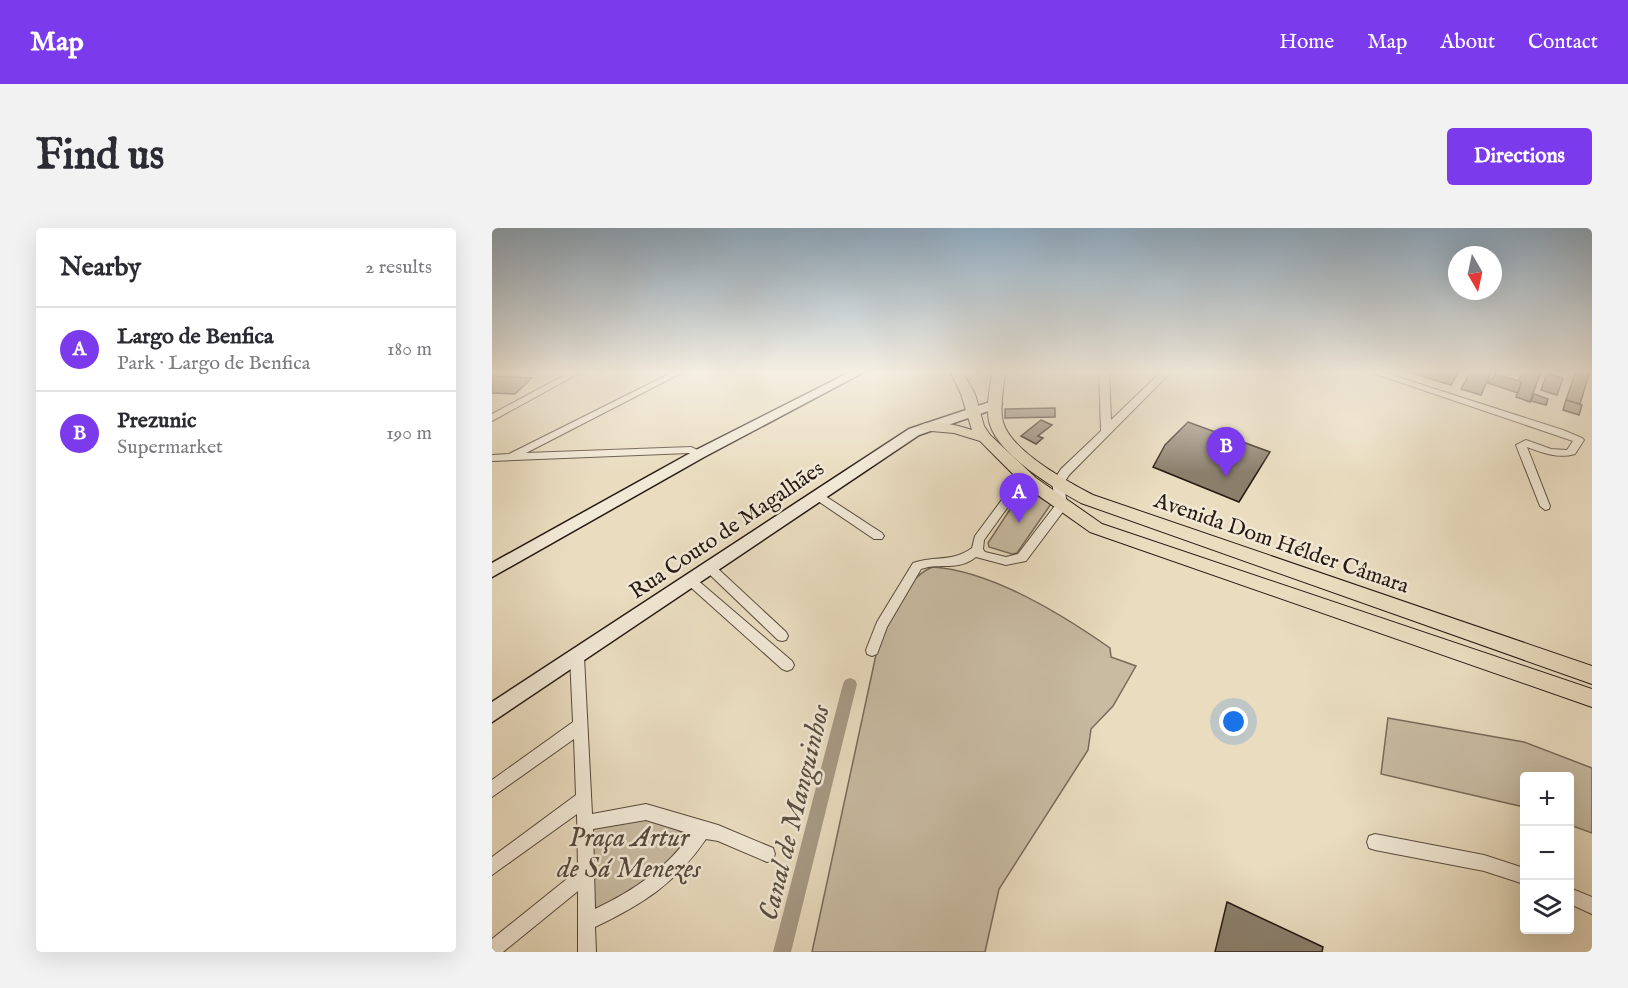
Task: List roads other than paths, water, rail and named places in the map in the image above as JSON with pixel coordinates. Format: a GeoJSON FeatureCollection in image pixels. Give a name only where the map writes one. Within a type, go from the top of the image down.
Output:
{"type":"FeatureCollection","features":[{"type":"Feature","properties":{"kind":"main road"},"geometry":{"type":"LineString","coordinates":[[492,571],[699,454],[794,405]]}},
{"type":"Feature","properties":{"kind":"main road"},"geometry":{"type":"LineString","coordinates":[[971,405],[976,425],[984,438]]}},
{"type":"Feature","properties":{"kind":"main road","name":"Rua Couto de Magalhães"},"geometry":{"type":"LineString","coordinates":[[492,713],[908,436],[994,405]]}},
{"type":"Feature","properties":{"kind":"main road","name":"Avenida Dom Hélder Câmara"},"geometry":{"type":"LineString","coordinates":[[996,405],[996,423],[1005,437],[1058,483],[1088,499],[1592,675]]}},
{"type":"Feature","properties":{"kind":"main road"},"geometry":{"type":"LineString","coordinates":[[925,428],[955,429],[984,438]]}},
{"type":"Feature","properties":{"kind":"main road","name":"Avenida Dom Hélder Câmara"},"geometry":{"type":"LineString","coordinates":[[984,438],[1061,506],[1096,528],[1592,698]]}},
{"type":"Feature","properties":{"kind":"street"},"geometry":{"type":"LineString","coordinates":[[492,418],[516,405]]}},
{"type":"Feature","properties":{"kind":"street"},"geometry":{"type":"LineString","coordinates":[[509,458],[614,405]]}},
{"type":"Feature","properties":{"kind":"street"},"geometry":{"type":"LineString","coordinates":[[1105,405],[1106,431]]}},
{"type":"Feature","properties":{"kind":"street"},"geometry":{"type":"LineString","coordinates":[[977,550],[981,555],[1005,561],[1022,558],[1061,506],[1058,483],[1065,472],[1133,405]]}},
{"type":"Feature","properties":{"kind":"street"},"geometry":{"type":"LineString","coordinates":[[1476,405],[1579,440],[1572,452],[1560,454],[1526,443],[1521,445],[1545,506]]}},
{"type":"Feature","properties":{"kind":"street"},"geometry":{"type":"LineString","coordinates":[[492,458],[691,450],[699,454]]}},
{"type":"Feature","properties":{"kind":"street"},"geometry":{"type":"LineString","coordinates":[[872,650],[881,626],[917,566],[960,562],[977,550],[979,539],[1025,476]]}},
{"type":"Feature","properties":{"kind":"street"},"geometry":{"type":"LineString","coordinates":[[819,496],[878,536]]}},
{"type":"Feature","properties":{"kind":"street"},"geometry":{"type":"LineString","coordinates":[[711,569],[782,636]]}},
{"type":"Feature","properties":{"kind":"street"},"geometry":{"type":"LineString","coordinates":[[692,581],[787,665]]}},
{"type":"Feature","properties":{"kind":"street"},"geometry":{"type":"LineString","coordinates":[[577,657],[585,824],[587,952]]}},
{"type":"Feature","properties":{"kind":"street"},"geometry":{"type":"LineString","coordinates":[[492,789],[581,725]]}},
{"type":"Feature","properties":{"kind":"street"},"geometry":{"type":"LineString","coordinates":[[492,867],[584,799]]}},
{"type":"Feature","properties":{"kind":"street"},"geometry":{"type":"LineString","coordinates":[[585,824],[646,812],[703,830],[718,832],[767,854]]}},
{"type":"Feature","properties":{"kind":"street"},"geometry":{"type":"LineString","coordinates":[[587,922],[630,902],[669,874],[685,857],[703,830]]}},
{"type":"Feature","properties":{"kind":"street"},"geometry":{"type":"LineString","coordinates":[[1375,842],[1484,863],[1520,875]]}},
{"type":"Feature","properties":{"kind":"street"},"geometry":{"type":"LineString","coordinates":[[492,950],[585,874]]}},
{"type":"Feature","properties":{"kind":"street"},"geometry":{"type":"LineString","coordinates":[[1574,898],[1592,906]]}},
{"type":"Feature","properties":{"kind":"waterway","name":"Canal de Manguinhos"},"geometry":{"type":"LineString","coordinates":[[782,952],[850,684]]}},
{"type":"Feature","properties":{"kind":"place","name":"Prezunic"},"geometry":{"type":"Point","coordinates":[1226,477]}},
{"type":"Feature","properties":{"kind":"place","name":"Largo de Benfica"},"geometry":{"type":"Point","coordinates":[1019,523]}},
{"type":"Feature","properties":{"kind":"park label","name":"Praça Artur de Sá Menezes"},"geometry":{"type":"Point","coordinates":[629,852]}}]}
